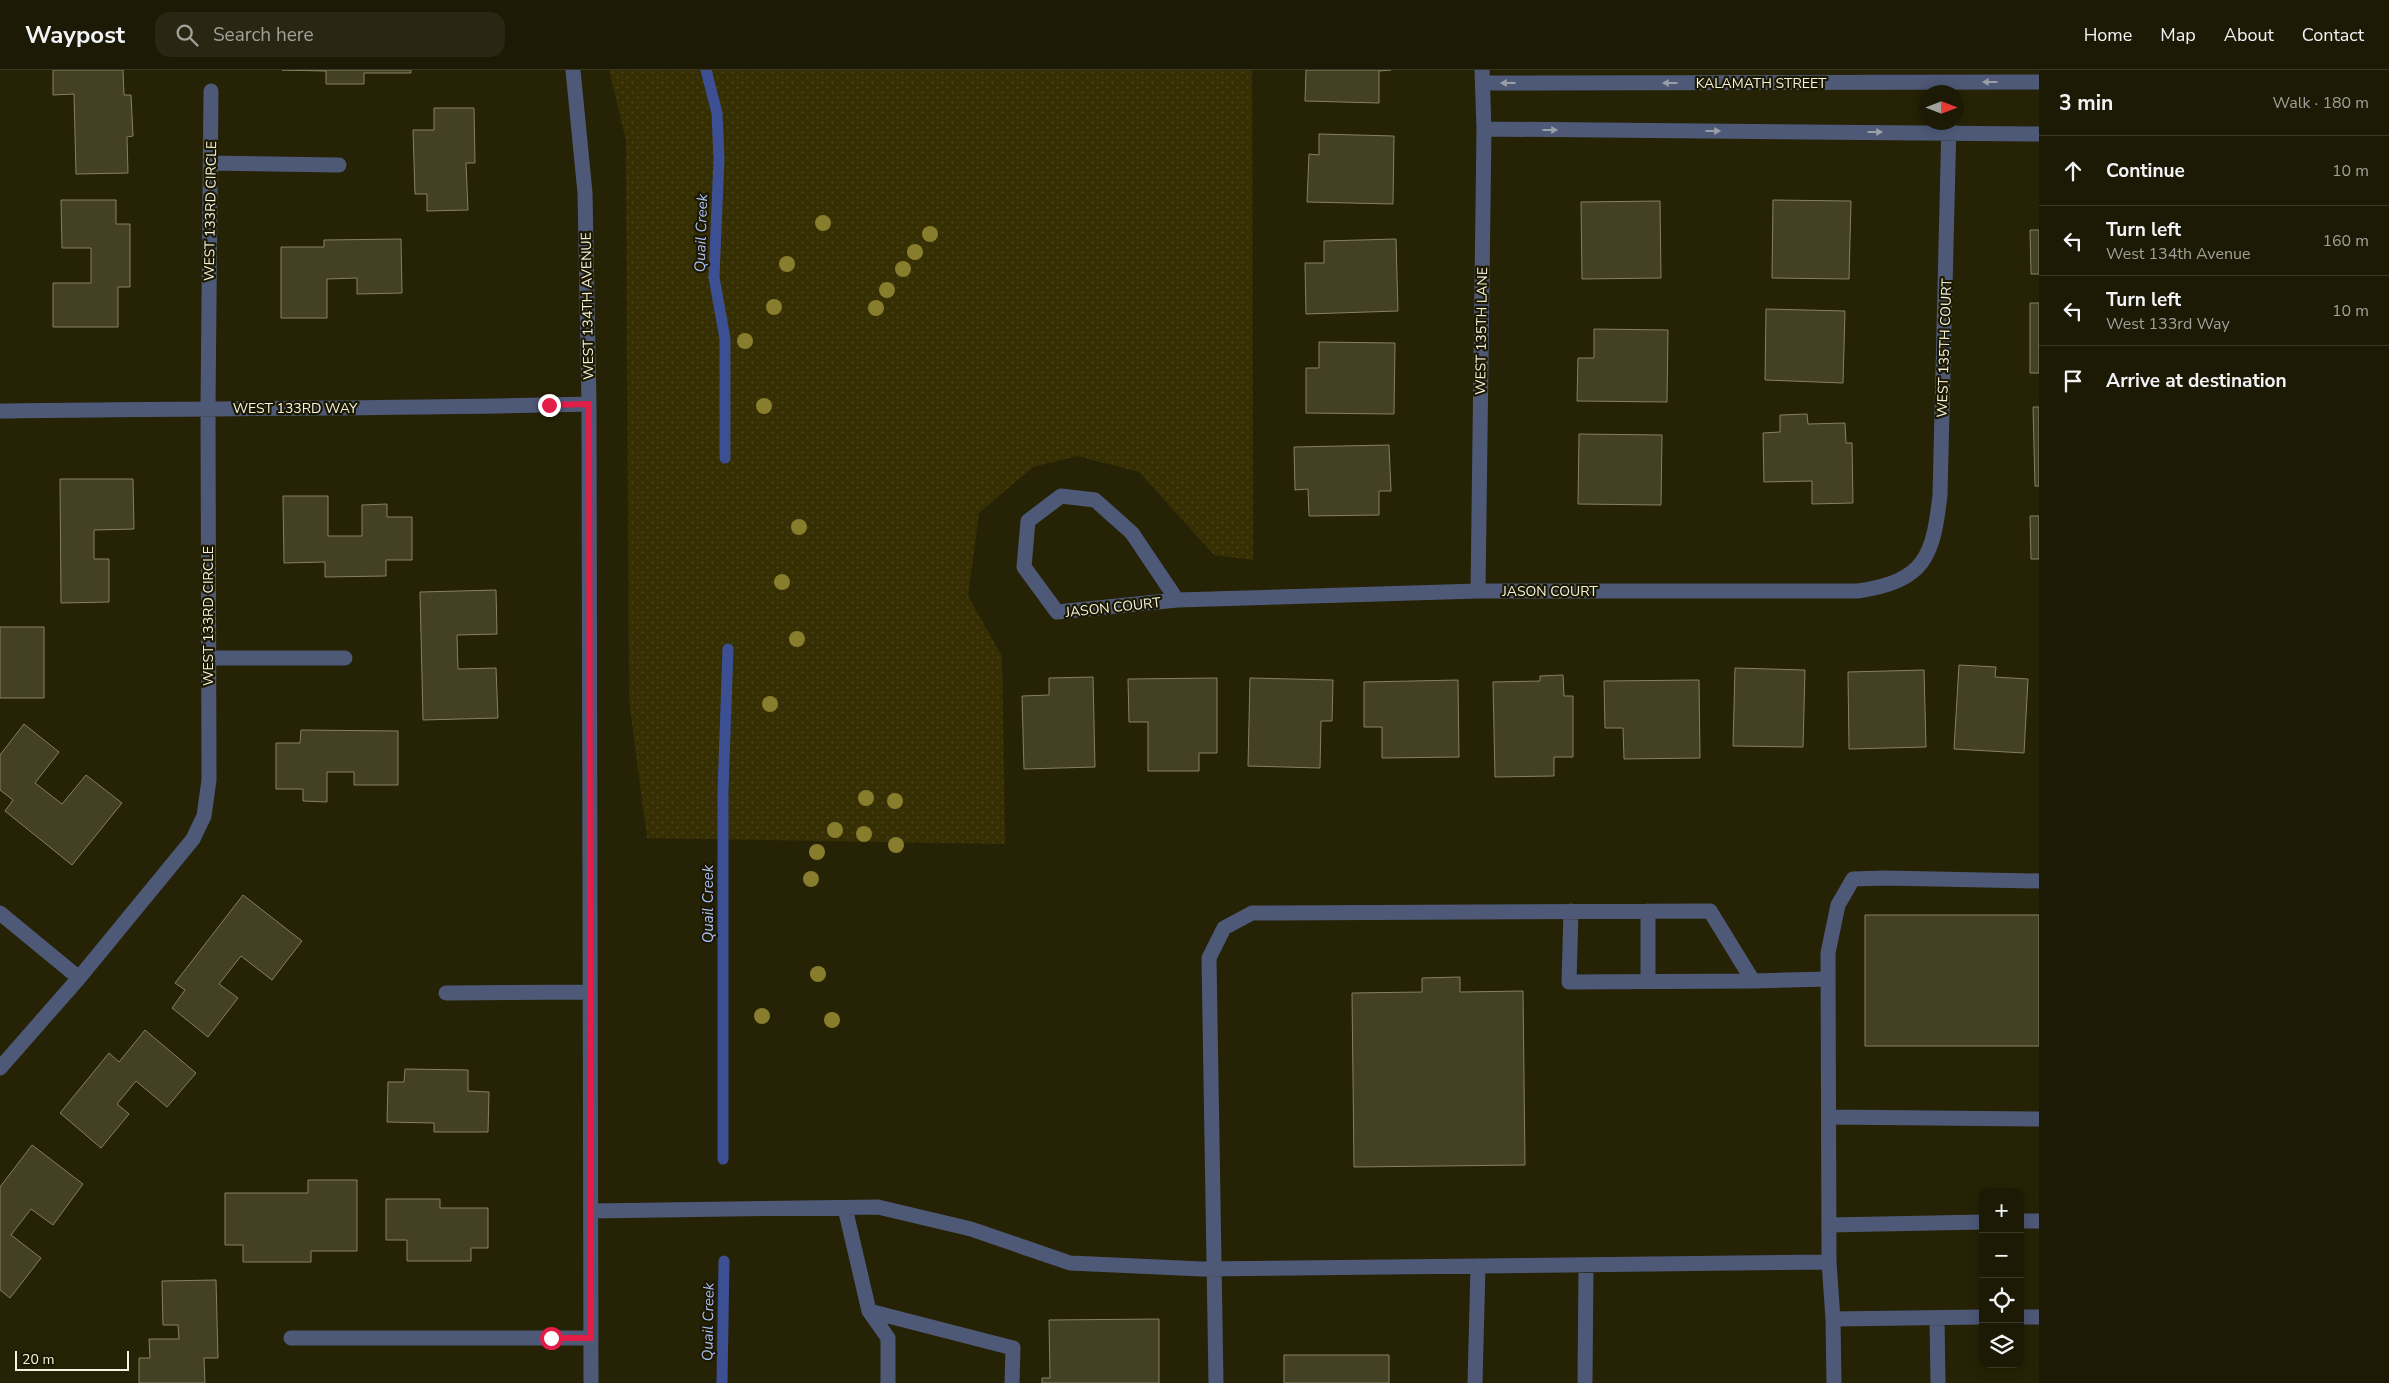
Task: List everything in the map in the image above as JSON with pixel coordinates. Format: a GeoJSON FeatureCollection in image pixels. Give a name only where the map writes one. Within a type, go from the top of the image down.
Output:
{"type":"FeatureCollection","features":[{"type":"Feature","properties":{"kind":"street","name":"WEST 134TH AVENUE"},"geometry":{"type":"LineString","coordinates":[[573,70],[585,193],[589,404],[591,1383]]}},
{"type":"Feature","properties":{"kind":"street","name":"KALAMATH STREET"},"geometry":{"type":"LineString","coordinates":[[1482,77],[2039,82]]}},
{"type":"Feature","properties":{"kind":"street","name":"WEST 135TH LANE"},"geometry":{"type":"LineString","coordinates":[[1478,591],[1484,129],[1482,77]]}},
{"type":"Feature","properties":{"kind":"street","name":"WEST 133RD CIRCLE"},"geometry":{"type":"LineString","coordinates":[[0,1068],[79,978],[193,839],[204,816],[209,780],[208,408],[211,91]]}},
{"type":"Feature","properties":{"kind":"street"},"geometry":{"type":"LineString","coordinates":[[1484,129],[1919,128]]}},
{"type":"Feature","properties":{"kind":"street"},"geometry":{"type":"LineString","coordinates":[[1964,129],[2039,134]]}},
{"type":"Feature","properties":{"kind":"street","name":"WEST 135TH COURT"},"geometry":{"type":"LineString","coordinates":[[1918,567],[1930,550],[1936,530],[1940,495],[1950,130]]}},
{"type":"Feature","properties":{"kind":"street"},"geometry":{"type":"LineString","coordinates":[[210,163],[339,165]]}},
{"type":"Feature","properties":{"kind":"street","name":"WEST 133RD WAY"},"geometry":{"type":"LineString","coordinates":[[0,410],[355,408],[589,404]]}},
{"type":"Feature","properties":{"kind":"street","name":"JASON COURT"},"geometry":{"type":"LineString","coordinates":[[1177,600],[1132,534],[1095,500],[1061,496],[1028,521],[1024,567],[1057,612],[1177,600],[1478,591],[1858,591],[1878,588],[1900,580],[1918,567]]}},
{"type":"Feature","properties":{"kind":"street"},"geometry":{"type":"LineString","coordinates":[[208,658],[345,658]]}},
{"type":"Feature","properties":{"kind":"street"},"geometry":{"type":"LineString","coordinates":[[1834,1383],[1830,1262],[1828,953],[1838,905],[1853,879],[2039,881]]}},
{"type":"Feature","properties":{"kind":"street"},"geometry":{"type":"LineString","coordinates":[[1648,911],[1648,982]]}},
{"type":"Feature","properties":{"kind":"street"},"geometry":{"type":"LineString","coordinates":[[1216,1383],[1209,958],[1224,928],[1252,913],[1710,911],[1753,981]]}},
{"type":"Feature","properties":{"kind":"street"},"geometry":{"type":"LineString","coordinates":[[1571,912],[1569,982],[1828,979]]}},
{"type":"Feature","properties":{"kind":"street"},"geometry":{"type":"LineString","coordinates":[[0,913],[79,978]]}},
{"type":"Feature","properties":{"kind":"street"},"geometry":{"type":"LineString","coordinates":[[446,993],[590,992]]}},
{"type":"Feature","properties":{"kind":"street"},"geometry":{"type":"LineString","coordinates":[[1829,1118],[2039,1119]]}},
{"type":"Feature","properties":{"kind":"street"},"geometry":{"type":"LineString","coordinates":[[592,1212],[878,1207],[971,1229],[1070,1263],[1214,1268],[1830,1262]]}},
{"type":"Feature","properties":{"kind":"street"},"geometry":{"type":"LineString","coordinates":[[845,1208],[869,1311],[888,1338],[888,1383]]}},
{"type":"Feature","properties":{"kind":"street"},"geometry":{"type":"LineString","coordinates":[[2024,1221],[2039,1221]]}},
{"type":"Feature","properties":{"kind":"street"},"geometry":{"type":"LineString","coordinates":[[1830,1225],[1979,1222]]}},
{"type":"Feature","properties":{"kind":"street"},"geometry":{"type":"LineString","coordinates":[[1585,1383],[1586,1265]]}},
{"type":"Feature","properties":{"kind":"street"},"geometry":{"type":"LineString","coordinates":[[1475,1383],[1478,1266]]}},
{"type":"Feature","properties":{"kind":"street"},"geometry":{"type":"LineString","coordinates":[[869,1311],[1013,1348],[1012,1383]]}},
{"type":"Feature","properties":{"kind":"street"},"geometry":{"type":"LineString","coordinates":[[1833,1319],[1979,1317]]}},
{"type":"Feature","properties":{"kind":"street"},"geometry":{"type":"LineString","coordinates":[[2024,1317],[2039,1317]]}},
{"type":"Feature","properties":{"kind":"street"},"geometry":{"type":"LineString","coordinates":[[1937,1318],[1938,1383]]}},
{"type":"Feature","properties":{"kind":"street"},"geometry":{"type":"LineString","coordinates":[[291,1338],[591,1338]]}},
{"type":"Feature","properties":{"kind":"shaded area"},"geometry":{"type":"Polygon","coordinates":[[[609,70],[1252,70],[1253,560],[1214,555],[1139,472],[1077,456],[1033,467],[979,513],[968,596],[1002,656],[1005,844],[647,838],[629,701],[626,141],[609,70]]]}},
{"type":"Feature","properties":{"kind":"building"},"geometry":{"type":"Polygon","coordinates":[[[53,70],[123,70],[124,95],[131,95],[133,136],[127,137],[128,173],[76,174],[74,94],[53,95],[53,70]]]}},
{"type":"Feature","properties":{"kind":"building"},"geometry":{"type":"Polygon","coordinates":[[[282,70],[411,70],[411,73],[364,73],[364,84],[326,84],[326,71],[282,70]]]}},
{"type":"Feature","properties":{"kind":"building"},"geometry":{"type":"Polygon","coordinates":[[[1306,70],[1391,70],[1379,71],[1379,103],[1305,101],[1306,70]]]}},
{"type":"Feature","properties":{"kind":"building"},"geometry":{"type":"Polygon","coordinates":[[[434,108],[474,108],[475,163],[466,163],[468,210],[427,211],[427,194],[415,194],[413,130],[434,130],[434,108]]]}},
{"type":"Feature","properties":{"kind":"building"},"geometry":{"type":"Polygon","coordinates":[[[1319,134],[1394,136],[1393,204],[1307,202],[1309,154],[1319,155],[1319,134]]]}},
{"type":"Feature","properties":{"kind":"building"},"geometry":{"type":"Polygon","coordinates":[[[61,200],[116,200],[116,224],[130,224],[130,287],[118,287],[118,327],[53,327],[53,283],[91,283],[91,248],[62,248],[61,200]]]}},
{"type":"Feature","properties":{"kind":"building"},"geometry":{"type":"Polygon","coordinates":[[[1773,200],[1851,201],[1849,279],[1772,278],[1773,200]]]}},
{"type":"Feature","properties":{"kind":"building"},"geometry":{"type":"Polygon","coordinates":[[[1660,201],[1661,278],[1582,279],[1581,202],[1660,201]]]}},
{"type":"Feature","properties":{"kind":"building"},"geometry":{"type":"Polygon","coordinates":[[[2030,230],[2039,230],[2039,274],[2031,274],[2030,230]]]}},
{"type":"Feature","properties":{"kind":"building"},"geometry":{"type":"Polygon","coordinates":[[[401,239],[402,293],[357,294],[357,278],[327,279],[327,318],[281,318],[281,247],[324,247],[324,240],[401,239]]]}},
{"type":"Feature","properties":{"kind":"building"},"geometry":{"type":"Polygon","coordinates":[[[1396,239],[1398,311],[1306,314],[1305,263],[1324,263],[1324,241],[1396,239]]]}},
{"type":"Feature","properties":{"kind":"building"},"geometry":{"type":"Polygon","coordinates":[[[2030,303],[2039,303],[2039,373],[2030,373],[2030,303]]]}},
{"type":"Feature","properties":{"kind":"building"},"geometry":{"type":"Polygon","coordinates":[[[1766,309],[1845,311],[1843,383],[1765,380],[1766,309]]]}},
{"type":"Feature","properties":{"kind":"building"},"geometry":{"type":"Polygon","coordinates":[[[1594,329],[1668,330],[1667,402],[1577,401],[1578,358],[1594,358],[1594,329]]]}},
{"type":"Feature","properties":{"kind":"building"},"geometry":{"type":"Polygon","coordinates":[[[1319,342],[1395,343],[1394,414],[1306,413],[1306,368],[1319,368],[1319,342]]]}},
{"type":"Feature","properties":{"kind":"building"},"geometry":{"type":"Polygon","coordinates":[[[2033,407],[2039,407],[2039,486],[2035,486],[2033,407]]]}},
{"type":"Feature","properties":{"kind":"building"},"geometry":{"type":"Polygon","coordinates":[[[1807,414],[1808,424],[1845,423],[1846,443],[1852,443],[1853,503],[1812,504],[1812,481],[1764,482],[1763,433],[1780,432],[1780,415],[1807,414]]]}},
{"type":"Feature","properties":{"kind":"building"},"geometry":{"type":"Polygon","coordinates":[[[1579,434],[1662,435],[1661,505],[1578,504],[1579,434]]]}},
{"type":"Feature","properties":{"kind":"building"},"geometry":{"type":"Polygon","coordinates":[[[1389,445],[1391,491],[1379,491],[1379,515],[1309,516],[1308,489],[1295,490],[1294,447],[1389,445]]]}},
{"type":"Feature","properties":{"kind":"building"},"geometry":{"type":"Polygon","coordinates":[[[60,479],[133,479],[134,529],[94,530],[94,559],[109,559],[109,602],[61,603],[60,479]]]}},
{"type":"Feature","properties":{"kind":"building"},"geometry":{"type":"Polygon","coordinates":[[[283,496],[328,496],[328,536],[362,536],[362,505],[387,504],[387,517],[412,517],[412,560],[386,560],[386,576],[325,577],[325,562],[284,563],[283,496]]]}},
{"type":"Feature","properties":{"kind":"building"},"geometry":{"type":"Polygon","coordinates":[[[2030,516],[2039,516],[2039,559],[2031,559],[2030,516]]]}},
{"type":"Feature","properties":{"kind":"building"},"geometry":{"type":"Polygon","coordinates":[[[496,590],[497,634],[457,635],[458,669],[496,668],[498,718],[423,720],[420,592],[496,590]]]}},
{"type":"Feature","properties":{"kind":"building"},"geometry":{"type":"Polygon","coordinates":[[[0,627],[44,627],[44,698],[0,698],[0,627]]]}},
{"type":"Feature","properties":{"kind":"building"},"geometry":{"type":"Polygon","coordinates":[[[1959,665],[1996,667],[1995,677],[2028,679],[2024,753],[1954,749],[1959,665]]]}},
{"type":"Feature","properties":{"kind":"building"},"geometry":{"type":"Polygon","coordinates":[[[1735,668],[1805,670],[1803,747],[1733,746],[1735,668]]]}},
{"type":"Feature","properties":{"kind":"building"},"geometry":{"type":"Polygon","coordinates":[[[1924,670],[1926,747],[1849,749],[1848,672],[1924,670]]]}},
{"type":"Feature","properties":{"kind":"building"},"geometry":{"type":"Polygon","coordinates":[[[1563,675],[1564,696],[1573,696],[1573,757],[1554,757],[1554,776],[1495,777],[1493,682],[1540,681],[1540,676],[1563,675]]]}},
{"type":"Feature","properties":{"kind":"building"},"geometry":{"type":"Polygon","coordinates":[[[1093,677],[1095,767],[1024,769],[1022,696],[1049,695],[1049,678],[1093,677]]]}},
{"type":"Feature","properties":{"kind":"building"},"geometry":{"type":"Polygon","coordinates":[[[1217,678],[1217,753],[1199,753],[1199,771],[1148,771],[1148,722],[1129,722],[1128,679],[1217,678]]]}},
{"type":"Feature","properties":{"kind":"building"},"geometry":{"type":"Polygon","coordinates":[[[1250,678],[1333,680],[1332,721],[1321,721],[1320,768],[1248,766],[1250,678]]]}},
{"type":"Feature","properties":{"kind":"building"},"geometry":{"type":"Polygon","coordinates":[[[1458,680],[1459,757],[1382,758],[1382,727],[1364,727],[1364,682],[1458,680]]]}},
{"type":"Feature","properties":{"kind":"building"},"geometry":{"type":"Polygon","coordinates":[[[1699,680],[1700,758],[1624,759],[1623,728],[1605,728],[1604,681],[1699,680]]]}},
{"type":"Feature","properties":{"kind":"building"},"geometry":{"type":"Polygon","coordinates":[[[24,724],[59,752],[35,783],[62,804],[86,775],[122,803],[72,865],[5,811],[13,800],[0,790],[0,755],[24,724]]]}},
{"type":"Feature","properties":{"kind":"building"},"geometry":{"type":"Polygon","coordinates":[[[301,730],[398,731],[398,785],[354,785],[354,772],[327,772],[327,802],[303,801],[303,789],[276,789],[276,743],[300,743],[301,730]]]}},
{"type":"Feature","properties":{"kind":"building"},"geometry":{"type":"Polygon","coordinates":[[[243,895],[302,941],[272,980],[241,956],[219,984],[238,998],[208,1037],[172,1008],[185,990],[175,983],[243,895]]]}},
{"type":"Feature","properties":{"kind":"building"},"geometry":{"type":"Polygon","coordinates":[[[1865,915],[2039,915],[2039,1046],[1865,1046],[1865,915]]]}},
{"type":"Feature","properties":{"kind":"building"},"geometry":{"type":"Polygon","coordinates":[[[1460,977],[1460,992],[1523,991],[1525,1165],[1354,1167],[1352,993],[1422,992],[1422,978],[1460,977]]]}},
{"type":"Feature","properties":{"kind":"building"},"geometry":{"type":"Polygon","coordinates":[[[145,1030],[196,1073],[167,1107],[136,1081],[117,1104],[129,1114],[101,1148],[60,1113],[109,1053],[119,1062],[145,1030]]]}},
{"type":"Feature","properties":{"kind":"building"},"geometry":{"type":"Polygon","coordinates":[[[405,1069],[468,1070],[468,1091],[489,1092],[488,1132],[434,1132],[434,1123],[387,1122],[388,1082],[404,1082],[405,1069]]]}},
{"type":"Feature","properties":{"kind":"building"},"geometry":{"type":"Polygon","coordinates":[[[32,1145],[83,1184],[53,1225],[31,1209],[11,1235],[41,1258],[10,1298],[0,1290],[0,1187],[32,1145]]]}},
{"type":"Feature","properties":{"kind":"building"},"geometry":{"type":"Polygon","coordinates":[[[308,1180],[357,1180],[357,1251],[311,1251],[311,1262],[243,1262],[243,1245],[225,1245],[225,1193],[308,1193],[308,1180]]]}},
{"type":"Feature","properties":{"kind":"building"},"geometry":{"type":"Polygon","coordinates":[[[386,1199],[440,1199],[440,1208],[488,1208],[488,1248],[471,1248],[471,1261],[407,1261],[407,1240],[386,1240],[386,1199]]]}},
{"type":"Feature","properties":{"kind":"building"},"geometry":{"type":"Polygon","coordinates":[[[216,1280],[218,1358],[204,1358],[205,1383],[139,1383],[139,1358],[150,1358],[149,1339],[179,1339],[178,1325],[163,1325],[162,1281],[216,1280]]]}},
{"type":"Feature","properties":{"kind":"building"},"geometry":{"type":"Polygon","coordinates":[[[1159,1319],[1159,1383],[1042,1383],[1042,1378],[1050,1378],[1049,1320],[1159,1319]]]}},
{"type":"Feature","properties":{"kind":"building"},"geometry":{"type":"Polygon","coordinates":[[[1284,1355],[1389,1355],[1389,1383],[1284,1383],[1284,1355]]]}},
{"type":"Feature","properties":{"kind":"waterway","name":"Quail Creek"},"geometry":{"type":"LineString","coordinates":[[706,70],[717,113],[719,159],[714,277],[725,339],[725,458]]}},
{"type":"Feature","properties":{"kind":"waterway","name":"Quail Creek"},"geometry":{"type":"LineString","coordinates":[[723,1159],[723,791],[728,649]]}},
{"type":"Feature","properties":{"kind":"waterway","name":"Quail Creek"},"geometry":{"type":"LineString","coordinates":[[722,1383],[724,1261]]}},
{"type":"Feature","properties":{"kind":"route"},"geometry":{"type":"LineString","coordinates":[[549,405],[589,404],[591,634],[591,1338],[551,1338]]}}]}
